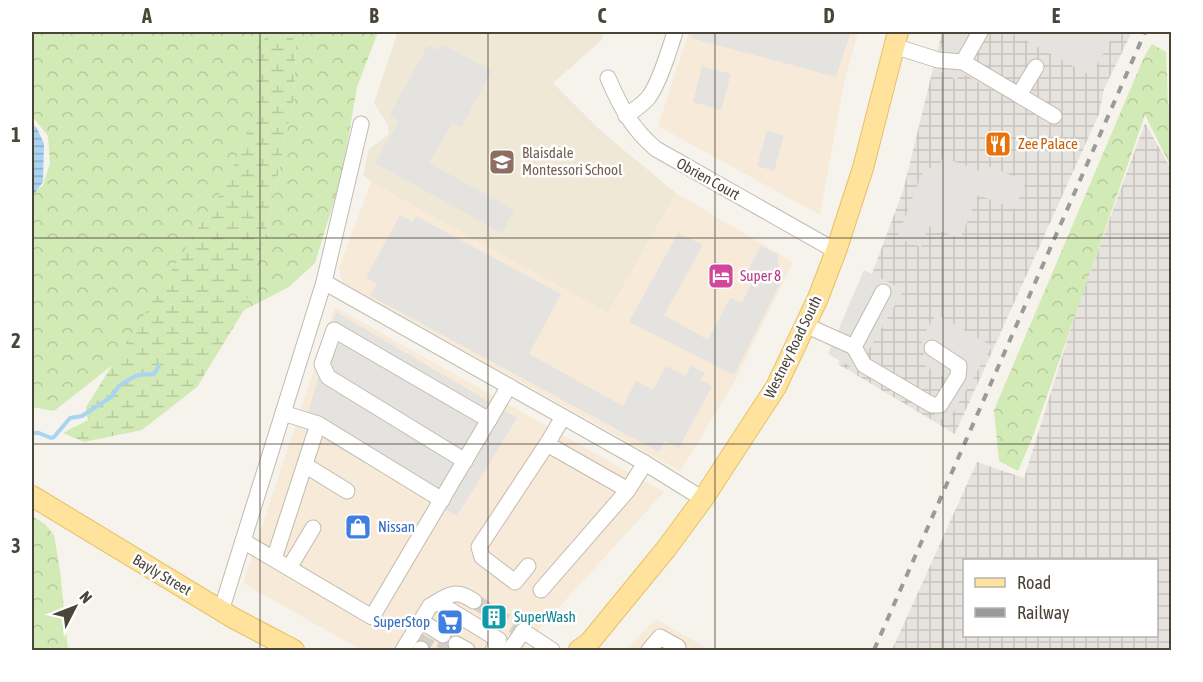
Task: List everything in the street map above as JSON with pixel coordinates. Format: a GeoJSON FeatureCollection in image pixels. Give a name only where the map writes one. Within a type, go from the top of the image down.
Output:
{"type":"FeatureCollection","features":[{"type":"Feature","properties":{"kind":"main road","name":"Westney Road South"},"geometry":{"type":"LineString","coordinates":[[581,650],[666,549],[703,499],[776,387],[836,251],[863,168],[896,39]]}},
{"type":"Feature","properties":{"kind":"main road","name":"Bayly Street"},"geometry":{"type":"LineString","coordinates":[[32,496],[221,611],[294,651]]}},
{"type":"Feature","properties":{"kind":"street"},"geometry":{"type":"LineString","coordinates":[[626,116],[651,94],[675,32]]}},
{"type":"Feature","properties":{"kind":"street"},"geometry":{"type":"LineString","coordinates":[[963,62],[981,32]]}},
{"type":"Feature","properties":{"kind":"street"},"geometry":{"type":"LineString","coordinates":[[896,39],[938,60],[963,62],[1054,116]]}},
{"type":"Feature","properties":{"kind":"street"},"geometry":{"type":"LineString","coordinates":[[1019,96],[1036,67]]}},
{"type":"Feature","properties":{"kind":"street","name":"Obrien Court"},"geometry":{"type":"LineString","coordinates":[[608,78],[626,116],[645,140],[656,149],[836,251]]}},
{"type":"Feature","properties":{"kind":"street"},"geometry":{"type":"LineString","coordinates":[[221,611],[324,282],[361,124]]}},
{"type":"Feature","properties":{"kind":"street"},"geometry":{"type":"LineString","coordinates":[[324,282],[645,463],[703,499]]}},
{"type":"Feature","properties":{"kind":"street"},"geometry":{"type":"LineString","coordinates":[[854,347],[883,292]]}},
{"type":"Feature","properties":{"kind":"street"},"geometry":{"type":"LineString","coordinates":[[805,325],[854,347],[864,365],[932,405],[940,405],[958,376],[959,366],[932,348]]}},
{"type":"Feature","properties":{"kind":"street"},"geometry":{"type":"LineString","coordinates":[[465,461],[328,377],[322,364],[334,330],[489,420]]}},
{"type":"Feature","properties":{"kind":"street"},"geometry":{"type":"LineString","coordinates":[[243,541],[372,617],[509,386]]}},
{"type":"Feature","properties":{"kind":"street"},"geometry":{"type":"LineString","coordinates":[[283,413],[318,424],[442,500]]}},
{"type":"Feature","properties":{"kind":"street"},"geometry":{"type":"LineString","coordinates":[[528,566],[515,582],[482,557],[479,547],[548,444],[563,417]]}},
{"type":"Feature","properties":{"kind":"street"},"geometry":{"type":"LineString","coordinates":[[274,559],[318,424]]}},
{"type":"Feature","properties":{"kind":"street"},"geometry":{"type":"LineString","coordinates":[[548,444],[628,490]]}},
{"type":"Feature","properties":{"kind":"street"},"geometry":{"type":"LineString","coordinates":[[541,590],[628,490],[645,463]]}},
{"type":"Feature","properties":{"kind":"street"},"geometry":{"type":"LineString","coordinates":[[304,465],[347,491]]}},
{"type":"Feature","properties":{"kind":"street"},"geometry":{"type":"LineString","coordinates":[[289,568],[313,528]]}},
{"type":"Feature","properties":{"kind":"street"},"geometry":{"type":"LineString","coordinates":[[403,651],[442,642],[430,606],[450,594],[458,593],[474,601]]}},
{"type":"Feature","properties":{"kind":"street"},"geometry":{"type":"LineString","coordinates":[[437,602],[499,640],[493,651]]}},
{"type":"Feature","properties":{"kind":"street"},"geometry":{"type":"LineString","coordinates":[[510,651],[520,629],[552,651]]}},
{"type":"Feature","properties":{"kind":"street"},"geometry":{"type":"LineString","coordinates":[[652,650],[660,637],[678,647]]}},
{"type":"Feature","properties":{"kind":"shaded area","name":"Blaisdale Montessori School"},"geometry":{"type":"Polygon","coordinates":[[[398,32],[603,32],[602,40],[553,83],[602,132],[676,193],[608,313],[371,182],[363,175],[369,149],[389,134],[388,125],[374,103],[398,32]]]}},
{"type":"Feature","properties":{"kind":"shaded area"},"geometry":{"type":"Polygon","coordinates":[[[689,32],[858,32],[844,83],[820,215],[658,126],[689,32]]]}},
{"type":"Feature","properties":{"kind":"shaded area"},"geometry":{"type":"Polygon","coordinates":[[[692,32],[851,32],[836,77],[691,38],[692,32]]]}},
{"type":"Feature","properties":{"kind":"shaded area"},"geometry":{"type":"Polygon","coordinates":[[[942,32],[1132,32],[1104,89],[1099,114],[955,434],[838,364],[903,191],[942,32]]]}},
{"type":"Feature","properties":{"kind":"shaded area"},"geometry":{"type":"Polygon","coordinates":[[[948,32],[970,32],[959,55],[998,79],[992,90],[960,72],[957,80],[934,69],[948,32]]]}},
{"type":"Feature","properties":{"kind":"shaded area"},"geometry":{"type":"Polygon","coordinates":[[[1010,32],[1115,32],[1091,76],[1010,32]]]}},
{"type":"Feature","properties":{"kind":"shaded area"},"geometry":{"type":"Polygon","coordinates":[[[442,44],[492,71],[461,127],[452,123],[429,163],[514,210],[502,233],[375,163],[399,121],[389,116],[428,45],[439,50],[442,44]]]}},
{"type":"Feature","properties":{"kind":"shaded area"},"geometry":{"type":"Polygon","coordinates":[[[702,66],[731,74],[721,110],[693,102],[702,66]]]}},
{"type":"Feature","properties":{"kind":"shaded area"},"geometry":{"type":"Polygon","coordinates":[[[1145,123],[1172,171],[1171,650],[892,650],[977,462],[1024,478],[1080,300],[1145,123]]]}},
{"type":"Feature","properties":{"kind":"shaded area"},"geometry":{"type":"Polygon","coordinates":[[[767,131],[784,136],[774,171],[757,166],[767,131]]]}},
{"type":"Feature","properties":{"kind":"shaded area"},"geometry":{"type":"Polygon","coordinates":[[[943,157],[979,171],[983,164],[1026,181],[1015,209],[978,195],[960,239],[929,226],[921,247],[897,238],[925,166],[937,171],[943,157]]]}},
{"type":"Feature","properties":{"kind":"shaded area"},"geometry":{"type":"Polygon","coordinates":[[[371,182],[608,313],[676,193],[793,262],[734,383],[680,471],[342,282],[339,268],[371,182]]]}},
{"type":"Feature","properties":{"kind":"shaded area"},"geometry":{"type":"Polygon","coordinates":[[[400,215],[413,222],[416,216],[561,294],[529,354],[623,406],[636,381],[653,390],[666,366],[685,376],[691,366],[705,373],[701,380],[712,386],[679,448],[665,441],[659,452],[370,296],[377,284],[366,278],[400,215]]]}},
{"type":"Feature","properties":{"kind":"shaded area"},"geometry":{"type":"Polygon","coordinates":[[[678,233],[703,245],[664,315],[708,340],[730,298],[742,303],[755,276],[747,272],[761,246],[777,254],[781,282],[734,375],[629,322],[678,233]]]}},
{"type":"Feature","properties":{"kind":"shaded area"},"geometry":{"type":"Polygon","coordinates":[[[864,270],[904,290],[857,370],[828,354],[864,270]]]}},
{"type":"Feature","properties":{"kind":"shaded area"},"geometry":{"type":"Polygon","coordinates":[[[335,307],[664,492],[522,650],[361,650],[243,583],[335,307]]]}},
{"type":"Feature","properties":{"kind":"shaded area"},"geometry":{"type":"Polygon","coordinates":[[[336,312],[517,418],[457,516],[304,428],[336,312]]]}},
{"type":"Feature","properties":{"kind":"shaded area"},"geometry":{"type":"Polygon","coordinates":[[[936,314],[992,346],[947,423],[934,415],[953,383],[919,362],[928,347],[920,341],[936,314]]]}},
{"type":"Feature","properties":{"kind":"shaded area"},"geometry":{"type":"Polygon","coordinates":[[[656,619],[710,650],[625,650],[656,619]]]}},
{"type":"Feature","properties":{"kind":"green space"},"geometry":{"type":"Polygon","coordinates":[[[32,32],[274,32],[265,39],[253,57],[253,118],[226,184],[119,360],[54,411],[32,407],[32,195],[43,185],[50,163],[48,136],[32,116],[32,32]]]}},
{"type":"Feature","properties":{"kind":"green space"},"geometry":{"type":"Polygon","coordinates":[[[274,32],[289,32],[296,44],[294,97],[265,236],[244,310],[197,387],[142,430],[84,442],[63,433],[88,420],[86,407],[226,184],[253,118],[253,57],[265,38],[274,32]]]}},
{"type":"Feature","properties":{"kind":"green space"},"geometry":{"type":"Polygon","coordinates":[[[289,32],[378,32],[357,87],[342,175],[315,263],[289,287],[244,310],[265,236],[294,97],[296,44],[289,32]]]}},
{"type":"Feature","properties":{"kind":"green space"},"geometry":{"type":"Polygon","coordinates":[[[1152,44],[1166,52],[1168,102],[1172,120],[1171,167],[1145,115],[1033,436],[1018,471],[999,461],[994,410],[1144,57],[1152,44]]]}},
{"type":"Feature","properties":{"kind":"green space"},"geometry":{"type":"Polygon","coordinates":[[[32,516],[45,524],[54,535],[68,650],[32,650],[32,516]]]}},
{"type":"Feature","properties":{"kind":"water"},"geometry":{"type":"Polygon","coordinates":[[[32,124],[37,128],[44,144],[43,182],[32,197],[32,124]]]}},
{"type":"Feature","properties":{"kind":"waterway"},"geometry":{"type":"LineString","coordinates":[[32,433],[54,437],[70,418],[82,416],[111,397],[119,386],[130,379],[138,375],[154,374],[159,365]]}},
{"type":"Feature","properties":{"kind":"tunnel"},"geometry":{"type":"LineString","coordinates":[[474,601],[517,628]]}},
{"type":"Feature","properties":{"kind":"tunnel"},"geometry":{"type":"LineString","coordinates":[[421,649],[428,637]]}},
{"type":"Feature","properties":{"kind":"tunnel"},"geometry":{"type":"LineString","coordinates":[[443,650],[449,639]]}},
{"type":"Feature","properties":{"kind":"railway"},"geometry":{"type":"LineString","coordinates":[[874,650],[1145,32]]}},
{"type":"Feature","properties":{"kind":"railway"},"geometry":{"type":"LineString","coordinates":[[1172,47],[1172,73]]}},
{"type":"Feature","properties":{"kind":"place","name":"Zee Palace"},"geometry":{"type":"Point","coordinates":[998,144]}},
{"type":"Feature","properties":{"kind":"place","name":"Blaisdale Montessori School"},"geometry":{"type":"Point","coordinates":[502,162]}},
{"type":"Feature","properties":{"kind":"place","name":"Super 8"},"geometry":{"type":"Point","coordinates":[721,276]}},
{"type":"Feature","properties":{"kind":"place","name":"Nissan"},"geometry":{"type":"Point","coordinates":[358,527]}},
{"type":"Feature","properties":{"kind":"place","name":"SuperWash"},"geometry":{"type":"Point","coordinates":[494,617]}},
{"type":"Feature","properties":{"kind":"place","name":"SuperStop"},"geometry":{"type":"Point","coordinates":[450,622]}}]}
